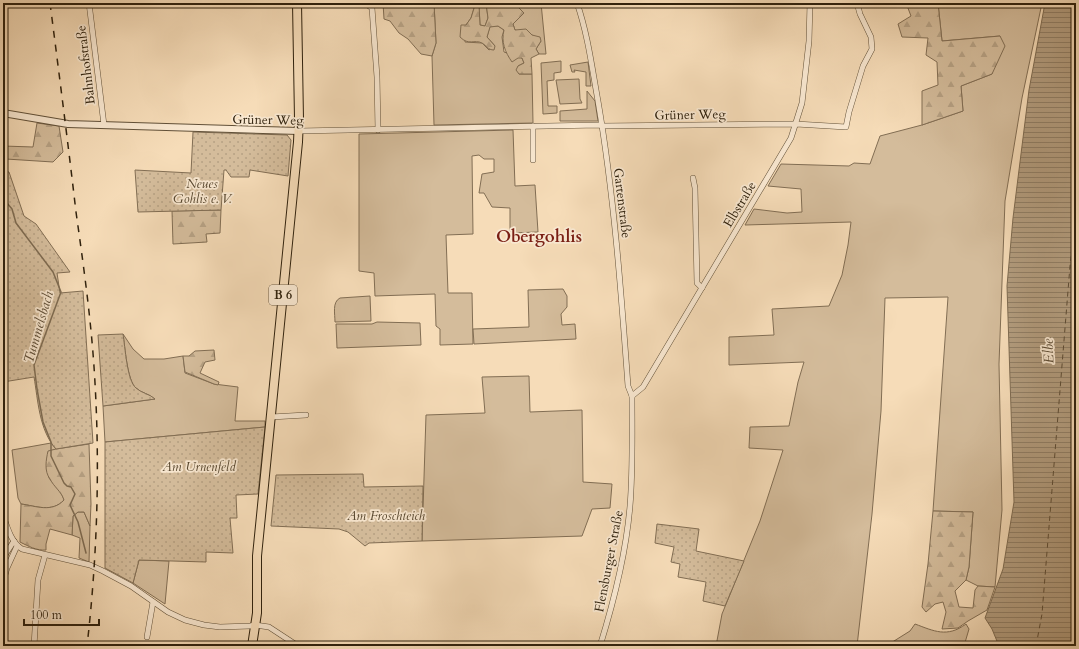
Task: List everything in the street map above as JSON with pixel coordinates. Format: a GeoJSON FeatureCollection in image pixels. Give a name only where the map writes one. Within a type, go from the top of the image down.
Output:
{"type":"FeatureCollection","features":[{"type":"Feature","properties":{"kind":"main road","name":"B 6"},"geometry":{"type":"LineString","coordinates":[[252,646],[257,613],[257,556],[299,131],[297,3]]}},
{"type":"Feature","properties":{"kind":"street","name":"Bahnhofstraße"},"geometry":{"type":"LineString","coordinates":[[89,3],[104,125]]}},
{"type":"Feature","properties":{"kind":"street","name":"Gartenstraße"},"geometry":{"type":"LineString","coordinates":[[577,3],[585,25],[602,126],[617,243],[628,385],[632,396],[632,407]]}},
{"type":"Feature","properties":{"kind":"street","name":"Elbstraße"},"geometry":{"type":"LineString","coordinates":[[632,396],[643,387],[791,138],[802,103],[810,3]]}},
{"type":"Feature","properties":{"kind":"street","name":"Grüner Weg"},"geometry":{"type":"LineString","coordinates":[[3,113],[68,124],[299,131],[599,125],[796,124],[846,127],[862,66],[872,49],[871,37],[860,14],[857,3]]}},
{"type":"Feature","properties":{"kind":"street"},"geometry":{"type":"LineString","coordinates":[[365,4],[372,8],[377,77],[378,130]]}},
{"type":"Feature","properties":{"kind":"street"},"geometry":{"type":"LineString","coordinates":[[533,126],[534,160]]}},
{"type":"Feature","properties":{"kind":"street"},"geometry":{"type":"LineString","coordinates":[[693,178],[695,188],[697,283],[702,288]]}},
{"type":"Feature","properties":{"kind":"street","name":"Flensburger Straße"},"geometry":{"type":"LineString","coordinates":[[600,646],[622,562],[628,524],[632,472],[632,407]]}},
{"type":"Feature","properties":{"kind":"street"},"geometry":{"type":"LineString","coordinates":[[271,417],[306,415]]}},
{"type":"Feature","properties":{"kind":"street"},"geometry":{"type":"LineString","coordinates":[[3,515],[16,543],[22,549],[90,566],[103,571],[131,586],[153,602],[181,618],[204,625],[255,625],[269,628],[298,646]]}},
{"type":"Feature","properties":{"kind":"street"},"geometry":{"type":"LineString","coordinates":[[3,558],[16,543]]}},
{"type":"Feature","properties":{"kind":"street"},"geometry":{"type":"LineString","coordinates":[[3,582],[16,543]]}},
{"type":"Feature","properties":{"kind":"street"},"geometry":{"type":"LineString","coordinates":[[34,646],[38,580],[45,555]]}},
{"type":"Feature","properties":{"kind":"street"},"geometry":{"type":"LineString","coordinates":[[147,637],[153,602]]}},
{"type":"Feature","properties":{"kind":"green space"},"geometry":{"type":"Polygon","coordinates":[[[383,3],[434,3],[436,43],[432,56],[421,54],[408,39],[399,33],[390,21],[384,19],[383,3]]]}},
{"type":"Feature","properties":{"kind":"green space"},"geometry":{"type":"Polygon","coordinates":[[[434,3],[486,3],[488,18],[485,26],[480,25],[479,6],[475,5],[471,18],[466,25],[465,42],[482,43],[489,50],[495,46],[487,37],[490,26],[498,26],[504,30],[502,37],[504,52],[522,58],[524,63],[518,66],[519,74],[532,74],[533,123],[434,125],[432,56],[436,43],[434,3]]]}},
{"type":"Feature","properties":{"kind":"green space"},"geometry":{"type":"Polygon","coordinates":[[[486,3],[517,3],[517,6],[524,13],[513,24],[515,30],[526,29],[532,35],[540,37],[541,41],[536,49],[539,54],[531,58],[532,74],[519,74],[516,70],[518,66],[524,63],[522,58],[518,58],[512,62],[504,47],[504,30],[498,26],[490,27],[487,37],[495,46],[494,50],[489,49],[482,43],[469,42],[460,37],[461,25],[466,25],[471,18],[475,5],[479,5],[480,25],[485,26],[488,18],[486,3]]]}},
{"type":"Feature","properties":{"kind":"green space"},"geometry":{"type":"Polygon","coordinates":[[[517,3],[541,3],[546,54],[539,54],[536,49],[541,41],[532,35],[515,30],[513,24],[524,13],[517,6],[517,3]]]}},
{"type":"Feature","properties":{"kind":"green space"},"geometry":{"type":"Polygon","coordinates":[[[906,3],[938,3],[942,41],[1000,36],[1005,46],[992,74],[961,86],[963,111],[922,125],[922,91],[938,85],[937,62],[926,55],[928,38],[902,37],[898,24],[911,16],[906,3]]]}},
{"type":"Feature","properties":{"kind":"green space"},"geometry":{"type":"Polygon","coordinates":[[[938,3],[1042,3],[1022,98],[1005,201],[999,364],[1002,510],[995,587],[978,586],[966,580],[969,567],[973,512],[933,511],[948,297],[885,298],[881,411],[872,514],[857,646],[716,646],[722,614],[760,521],[783,450],[749,448],[750,427],[789,426],[798,382],[804,362],[729,365],[729,337],[774,335],[772,309],[829,306],[842,275],[851,222],[745,225],[754,209],[787,213],[802,212],[801,189],[768,186],[781,164],[849,166],[854,163],[870,164],[880,136],[922,125],[963,111],[961,86],[992,74],[1000,36],[942,41],[938,3]]]}},
{"type":"Feature","properties":{"kind":"green space"},"geometry":{"type":"Polygon","coordinates":[[[561,61],[561,72],[554,73],[554,80],[547,81],[548,106],[557,106],[557,113],[543,114],[541,63],[561,61]]]}},
{"type":"Feature","properties":{"kind":"green space"},"geometry":{"type":"Polygon","coordinates":[[[588,62],[591,86],[586,86],[586,72],[574,70],[575,72],[572,72],[570,65],[588,62]]]}},
{"type":"Feature","properties":{"kind":"green space"},"geometry":{"type":"Polygon","coordinates":[[[579,79],[580,99],[582,103],[560,104],[556,80],[579,79]]]}},
{"type":"Feature","properties":{"kind":"green space"},"geometry":{"type":"Polygon","coordinates":[[[587,91],[595,101],[598,121],[560,121],[560,111],[587,109],[587,91]]]}},
{"type":"Feature","properties":{"kind":"green space"},"geometry":{"type":"Polygon","coordinates":[[[37,123],[59,126],[63,152],[53,162],[6,159],[3,166],[3,146],[33,147],[37,123]]]}},
{"type":"Feature","properties":{"kind":"green space"},"geometry":{"type":"Polygon","coordinates":[[[513,130],[515,186],[535,185],[538,232],[510,233],[510,208],[492,207],[484,193],[479,193],[482,174],[494,172],[494,159],[484,159],[479,155],[472,156],[473,234],[446,235],[448,293],[472,293],[473,344],[440,345],[440,329],[436,326],[435,294],[375,296],[374,273],[359,271],[359,134],[513,130]]]}},
{"type":"Feature","properties":{"kind":"green space","name":"Neues Gohlis e. V."},"geometry":{"type":"Polygon","coordinates":[[[193,132],[287,135],[291,140],[288,176],[250,170],[249,177],[231,177],[226,170],[224,170],[221,210],[138,212],[135,170],[191,173],[193,132]]]}},
{"type":"Feature","properties":{"kind":"green space"},"geometry":{"type":"Polygon","coordinates":[[[3,171],[9,172],[24,216],[36,224],[70,272],[57,273],[60,293],[83,291],[93,443],[56,449],[50,441],[43,424],[38,405],[34,377],[3,382],[3,171]]]}},
{"type":"Feature","properties":{"kind":"green space"},"geometry":{"type":"Polygon","coordinates":[[[221,210],[220,233],[206,234],[207,242],[173,244],[172,211],[221,210]]]}},
{"type":"Feature","properties":{"kind":"green space"},"geometry":{"type":"Polygon","coordinates":[[[563,289],[567,296],[567,307],[561,314],[562,325],[575,324],[576,339],[474,344],[473,329],[529,327],[528,290],[563,289]]]}},
{"type":"Feature","properties":{"kind":"green space"},"geometry":{"type":"Polygon","coordinates":[[[370,296],[371,321],[335,322],[334,308],[337,300],[340,298],[370,296]]]}},
{"type":"Feature","properties":{"kind":"green space"},"geometry":{"type":"Polygon","coordinates":[[[377,322],[420,323],[421,345],[337,348],[336,324],[372,324],[377,322]]]}},
{"type":"Feature","properties":{"kind":"green space"},"geometry":{"type":"Polygon","coordinates":[[[123,334],[133,349],[144,359],[164,359],[183,356],[185,373],[214,384],[238,387],[235,421],[265,421],[265,427],[105,442],[103,406],[155,399],[138,390],[130,378],[123,334]]]}},
{"type":"Feature","properties":{"kind":"green space"},"geometry":{"type":"Polygon","coordinates":[[[123,334],[130,378],[138,390],[155,399],[103,406],[98,335],[123,334]]]}},
{"type":"Feature","properties":{"kind":"green space"},"geometry":{"type":"Polygon","coordinates":[[[214,350],[215,360],[205,362],[200,373],[219,382],[218,385],[185,372],[183,356],[189,356],[195,351],[214,350]]]}},
{"type":"Feature","properties":{"kind":"green space"},"geometry":{"type":"Polygon","coordinates":[[[529,376],[530,412],[582,410],[583,482],[612,484],[610,508],[592,509],[582,536],[422,541],[426,415],[485,413],[482,377],[529,376]]]}},
{"type":"Feature","properties":{"kind":"green space","name":"Am Urnenfeld"},"geometry":{"type":"Polygon","coordinates":[[[265,427],[258,494],[236,495],[237,518],[230,518],[233,553],[206,552],[206,562],[139,560],[133,583],[105,568],[105,442],[265,427]]]}},
{"type":"Feature","properties":{"kind":"green space"},"geometry":{"type":"Polygon","coordinates":[[[51,443],[56,449],[48,452],[49,478],[62,494],[64,500],[49,508],[21,504],[18,498],[12,450],[51,443]]]}},
{"type":"Feature","properties":{"kind":"green space"},"geometry":{"type":"Polygon","coordinates":[[[89,444],[91,504],[90,526],[84,512],[78,512],[73,516],[72,535],[50,529],[46,550],[29,547],[20,542],[21,504],[49,508],[64,500],[47,473],[46,462],[48,451],[89,444]]]}},
{"type":"Feature","properties":{"kind":"green space","name":"Am Froschteich"},"geometry":{"type":"Polygon","coordinates":[[[363,474],[364,487],[423,486],[422,541],[369,543],[365,546],[348,532],[339,529],[271,526],[276,475],[363,474]]]}},
{"type":"Feature","properties":{"kind":"green space"},"geometry":{"type":"Polygon","coordinates":[[[933,511],[973,512],[969,567],[966,580],[955,591],[959,607],[973,608],[975,590],[978,586],[995,587],[987,610],[958,628],[942,629],[946,612],[943,602],[935,604],[926,612],[922,607],[933,511]]]}},
{"type":"Feature","properties":{"kind":"green space"},"geometry":{"type":"Polygon","coordinates":[[[78,512],[84,512],[90,526],[89,562],[79,558],[80,538],[72,535],[73,516],[78,512]]]}},
{"type":"Feature","properties":{"kind":"green space"},"geometry":{"type":"Polygon","coordinates":[[[657,524],[699,529],[696,551],[744,561],[725,606],[703,601],[706,582],[678,577],[680,564],[671,562],[674,547],[655,543],[657,524]]]}},
{"type":"Feature","properties":{"kind":"green space"},"geometry":{"type":"Polygon","coordinates":[[[139,560],[169,561],[165,604],[133,583],[139,560]]]}},
{"type":"Feature","properties":{"kind":"green space"},"geometry":{"type":"Polygon","coordinates":[[[915,624],[940,632],[953,631],[966,624],[969,629],[964,646],[886,646],[910,631],[915,624]]]}},
{"type":"Feature","properties":{"kind":"green space"},"geometry":{"type":"Polygon","coordinates":[[[551,643],[551,646],[504,646],[504,644],[551,643]]]}},
{"type":"Feature","properties":{"kind":"water","name":"Elbe"},"geometry":{"type":"Polygon","coordinates":[[[1045,3],[1076,3],[1076,646],[999,646],[992,629],[985,618],[1003,569],[1014,502],[1007,286],[1013,218],[1029,90],[1045,3]]]}},
{"type":"Feature","properties":{"kind":"waterway","name":"Tummelsbach"},"geometry":{"type":"LineString","coordinates":[[3,181],[7,194],[7,203],[12,209],[16,223],[53,272],[61,292],[34,365],[43,422],[51,442],[51,456],[64,483],[71,487],[75,494],[70,505],[78,522],[86,553]]}},
{"type":"Feature","properties":{"kind":"ferry route"},"geometry":{"type":"LineString","coordinates":[[1036,646],[1042,614],[1070,266],[1076,220]]}},
{"type":"Feature","properties":{"kind":"railway"},"geometry":{"type":"LineString","coordinates":[[50,3],[92,340],[97,416],[97,515],[87,646]]}},
{"type":"Feature","properties":{"kind":"district","name":"Obergohlis"},"geometry":{"type":"Point","coordinates":[539,236]}}]}
